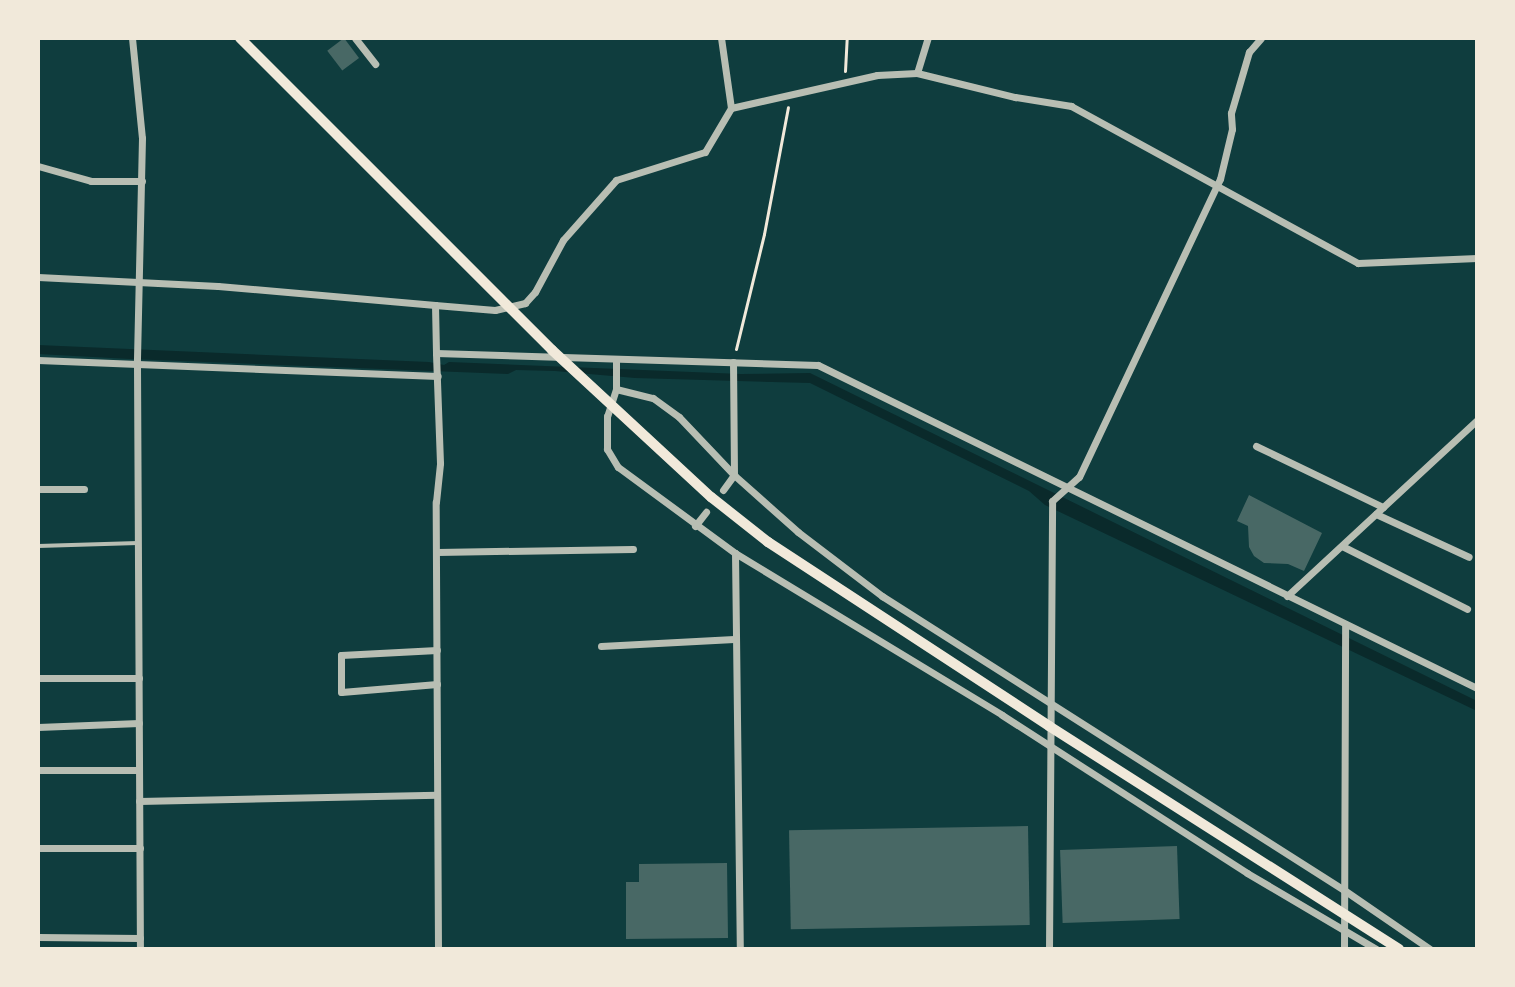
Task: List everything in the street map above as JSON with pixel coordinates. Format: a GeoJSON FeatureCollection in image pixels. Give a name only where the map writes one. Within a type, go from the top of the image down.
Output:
{"type":"FeatureCollection","features":[{"type":"Feature","properties":{"kind":"main road"},"geometry":{"type":"LineString","coordinates":[[240,38],[634,429],[768,542],[1399,949]]}},
{"type":"Feature","properties":{"kind":"street"},"geometry":{"type":"LineString","coordinates":[[132,38],[142,181],[137,366],[140,949]]}},
{"type":"Feature","properties":{"kind":"street"},"geometry":{"type":"LineString","coordinates":[[355,38],[375,64]]}},
{"type":"Feature","properties":{"kind":"street"},"geometry":{"type":"LineString","coordinates":[[38,277],[323,293],[495,310],[525,303],[535,292],[563,240],[616,180],[705,152],[731,108],[721,38]]}},
{"type":"Feature","properties":{"kind":"street"},"geometry":{"type":"LineString","coordinates":[[917,73],[928,38]]}},
{"type":"Feature","properties":{"kind":"street"},"geometry":{"type":"LineString","coordinates":[[1049,949],[1052,501],[1079,477],[1215,186],[1223,166],[1232,129],[1231,113],[1249,52],[1261,38]]}},
{"type":"Feature","properties":{"kind":"street"},"geometry":{"type":"LineString","coordinates":[[731,108],[877,75],[917,73],[1015,97],[1071,106],[1358,263],[1477,258]]}},
{"type":"Feature","properties":{"kind":"street"},"geometry":{"type":"LineString","coordinates":[[38,166],[91,181],[142,181]]}},
{"type":"Feature","properties":{"kind":"street"},"geometry":{"type":"LineString","coordinates":[[435,305],[438,376],[438,949]]}},
{"type":"Feature","properties":{"kind":"street"},"geometry":{"type":"LineString","coordinates":[[436,353],[818,365],[1064,489],[1477,688]]}},
{"type":"Feature","properties":{"kind":"street"},"geometry":{"type":"LineString","coordinates":[[38,360],[438,376]]}},
{"type":"Feature","properties":{"kind":"street"},"geometry":{"type":"LineString","coordinates":[[616,361],[616,389],[607,416],[607,449],[618,467],[735,553],[1049,746],[1247,873],[1376,949]]}},
{"type":"Feature","properties":{"kind":"street"},"geometry":{"type":"LineString","coordinates":[[723,490],[734,475],[733,362]]}},
{"type":"Feature","properties":{"kind":"street"},"geometry":{"type":"LineString","coordinates":[[616,389],[653,398],[679,417],[734,475],[798,532],[882,596],[1344,890],[1430,949]]}},
{"type":"Feature","properties":{"kind":"street"},"geometry":{"type":"LineString","coordinates":[[1287,596],[1477,420]]}},
{"type":"Feature","properties":{"kind":"street"},"geometry":{"type":"LineString","coordinates":[[1256,446],[1383,507]]}},
{"type":"Feature","properties":{"kind":"street"},"geometry":{"type":"LineString","coordinates":[[38,489],[84,489]]}},
{"type":"Feature","properties":{"kind":"street"},"geometry":{"type":"LineString","coordinates":[[695,526],[706,512]]}},
{"type":"Feature","properties":{"kind":"street"},"geometry":{"type":"LineString","coordinates":[[1376,514],[1469,557]]}},
{"type":"Feature","properties":{"kind":"street"},"geometry":{"type":"LineString","coordinates":[[1342,546],[1467,609]]}},
{"type":"Feature","properties":{"kind":"street"},"geometry":{"type":"LineString","coordinates":[[437,552],[633,549]]}},
{"type":"Feature","properties":{"kind":"street"},"geometry":{"type":"LineString","coordinates":[[735,553],[740,949]]}},
{"type":"Feature","properties":{"kind":"street"},"geometry":{"type":"LineString","coordinates":[[1344,949],[1345,624]]}},
{"type":"Feature","properties":{"kind":"street"},"geometry":{"type":"LineString","coordinates":[[601,646],[734,639]]}},
{"type":"Feature","properties":{"kind":"street"},"geometry":{"type":"LineString","coordinates":[[437,650],[341,655],[341,692],[437,684]]}},
{"type":"Feature","properties":{"kind":"street"},"geometry":{"type":"LineString","coordinates":[[38,678],[139,678]]}},
{"type":"Feature","properties":{"kind":"street"},"geometry":{"type":"LineString","coordinates":[[38,727],[139,723]]}},
{"type":"Feature","properties":{"kind":"street"},"geometry":{"type":"LineString","coordinates":[[38,770],[139,770]]}},
{"type":"Feature","properties":{"kind":"street"},"geometry":{"type":"LineString","coordinates":[[139,801],[437,795]]}},
{"type":"Feature","properties":{"kind":"street"},"geometry":{"type":"LineString","coordinates":[[38,848],[140,848]]}},
{"type":"Feature","properties":{"kind":"street"},"geometry":{"type":"LineString","coordinates":[[38,937],[140,938]]}},
{"type":"Feature","properties":{"kind":"lane"},"geometry":{"type":"LineString","coordinates":[[38,546],[138,543]]}},
{"type":"Feature","properties":{"kind":"path"},"geometry":{"type":"LineString","coordinates":[[844,83],[847,38]]}},
{"type":"Feature","properties":{"kind":"path"},"geometry":{"type":"LineString","coordinates":[[733,362],[764,234],[790,95]]}},
{"type":"Feature","properties":{"kind":"water"},"geometry":{"type":"Polygon","coordinates":[[[38,345],[444,365],[449,362],[741,374],[810,373],[1477,701],[1477,711],[1045,505],[1029,491],[810,383],[635,378],[555,371],[516,370],[508,374],[130,359],[38,354],[38,345]]]}},
{"type":"Feature","properties":{"kind":"building"},"geometry":{"type":"Polygon","coordinates":[[[344,38],[359,58],[342,71],[327,51],[344,38]]]}},
{"type":"Feature","properties":{"kind":"building"},"geometry":{"type":"Polygon","coordinates":[[[1249,495],[1322,533],[1304,571],[1288,564],[1264,563],[1254,556],[1249,547],[1248,526],[1237,521],[1249,495]]]}},
{"type":"Feature","properties":{"kind":"building"},"geometry":{"type":"Polygon","coordinates":[[[1028,826],[1030,925],[791,929],[789,830],[1028,826]]]}},
{"type":"Feature","properties":{"kind":"building"},"geometry":{"type":"Polygon","coordinates":[[[1177,846],[1180,919],[1063,923],[1060,850],[1177,846]]]}},
{"type":"Feature","properties":{"kind":"building"},"geometry":{"type":"Polygon","coordinates":[[[727,863],[728,938],[626,939],[626,882],[639,882],[639,864],[727,863]]]}}]}
